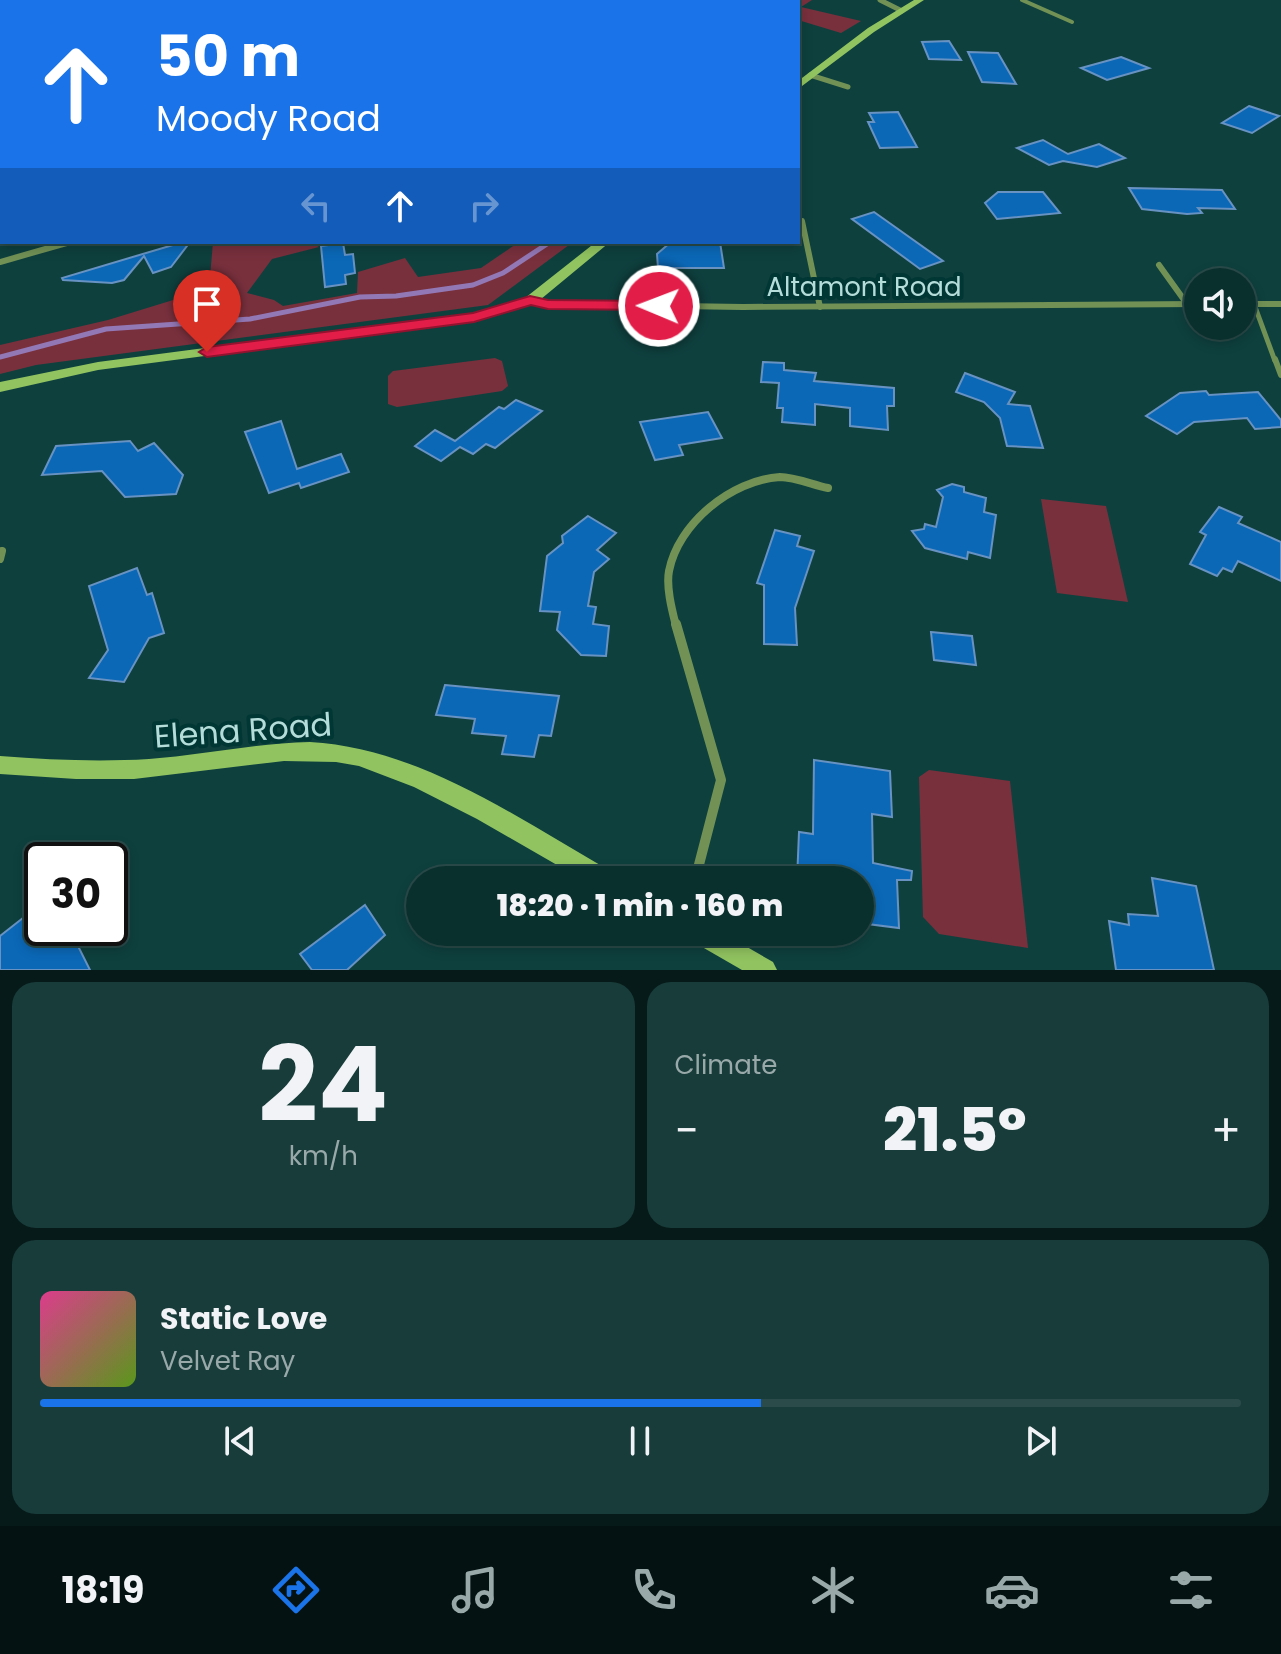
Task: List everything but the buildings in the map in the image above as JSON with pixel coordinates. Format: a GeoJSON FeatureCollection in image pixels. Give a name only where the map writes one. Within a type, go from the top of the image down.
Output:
{"type":"FeatureCollection","features":[{"type":"Feature","properties":{"kind":"street"},"geometry":{"type":"LineString","coordinates":[[880,0],[902,11]]}},
{"type":"Feature","properties":{"kind":"street"},"geometry":{"type":"LineString","coordinates":[[800,84],[920,0]]}},
{"type":"Feature","properties":{"kind":"street"},"geometry":{"type":"LineString","coordinates":[[810,75],[848,87]]}},
{"type":"Feature","properties":{"kind":"street"},"geometry":{"type":"LineString","coordinates":[[802,221],[820,307]]}},
{"type":"Feature","properties":{"kind":"street"},"geometry":{"type":"LineString","coordinates":[[0,262],[63,244]]}},
{"type":"Feature","properties":{"kind":"street"},"geometry":{"type":"LineString","coordinates":[[0,387],[98,366],[474,317],[530,301],[601,244]]}},
{"type":"Feature","properties":{"kind":"street"},"geometry":{"type":"LineString","coordinates":[[1159,265],[1184,300]]}},
{"type":"Feature","properties":{"kind":"street","name":"Altamont Road"},"geometry":{"type":"LineString","coordinates":[[530,301],[548,304],[820,307],[1184,304]]}},
{"type":"Feature","properties":{"kind":"street"},"geometry":{"type":"LineString","coordinates":[[1256,304],[1281,304]]}},
{"type":"Feature","properties":{"kind":"street"},"geometry":{"type":"LineString","coordinates":[[699,866],[721,780],[672,611],[668,574],[677,543],[692,524],[724,497],[761,481],[782,477],[828,488]]}},
{"type":"Feature","properties":{"kind":"street","name":"Elena Road"},"geometry":{"type":"LineString","coordinates":[[0,765],[61,771],[151,768],[307,752],[357,756],[423,780],[579,866]]}},
{"type":"Feature","properties":{"kind":"street"},"geometry":{"type":"LineString","coordinates":[[723,946],[765,970]]}},
{"type":"Feature","properties":{"kind":"lane"},"geometry":{"type":"LineString","coordinates":[[1022,0],[1072,22]]}},
{"type":"Feature","properties":{"kind":"lane"},"geometry":{"type":"LineString","coordinates":[[1256,309],[1281,375]]}},
{"type":"Feature","properties":{"kind":"shaded area"},"geometry":{"type":"Polygon","coordinates":[[[800,0],[812,0],[801,7],[861,21],[841,33],[800,21],[800,0]]]}},
{"type":"Feature","properties":{"kind":"shaded area"},"geometry":{"type":"Polygon","coordinates":[[[213,244],[314,244],[319,247],[272,259],[247,293],[274,300],[283,306],[357,293],[358,272],[405,258],[418,277],[481,268],[516,244],[570,244],[488,305],[36,365],[0,374],[0,345],[108,320],[209,289],[213,244]]]}},
{"type":"Feature","properties":{"kind":"shaded area"},"geometry":{"type":"Polygon","coordinates":[[[495,358],[502,361],[508,386],[502,391],[397,407],[388,404],[388,376],[393,371],[495,358]]]}},
{"type":"Feature","properties":{"kind":"shaded area"},"geometry":{"type":"Polygon","coordinates":[[[1041,499],[1106,506],[1128,602],[1057,593],[1041,499]]]}},
{"type":"Feature","properties":{"kind":"shaded area"},"geometry":{"type":"Polygon","coordinates":[[[929,770],[1010,781],[1028,948],[939,934],[923,917],[919,777],[929,770]]]}},
{"type":"Feature","properties":{"kind":"waterway"},"geometry":{"type":"LineString","coordinates":[[0,357],[106,329],[250,319],[360,297],[396,296],[473,285],[503,273],[547,244]]}},
{"type":"Feature","properties":{"kind":"route"},"geometry":{"type":"LineString","coordinates":[[207,352],[474,317],[530,301],[659,306]]}}]}
